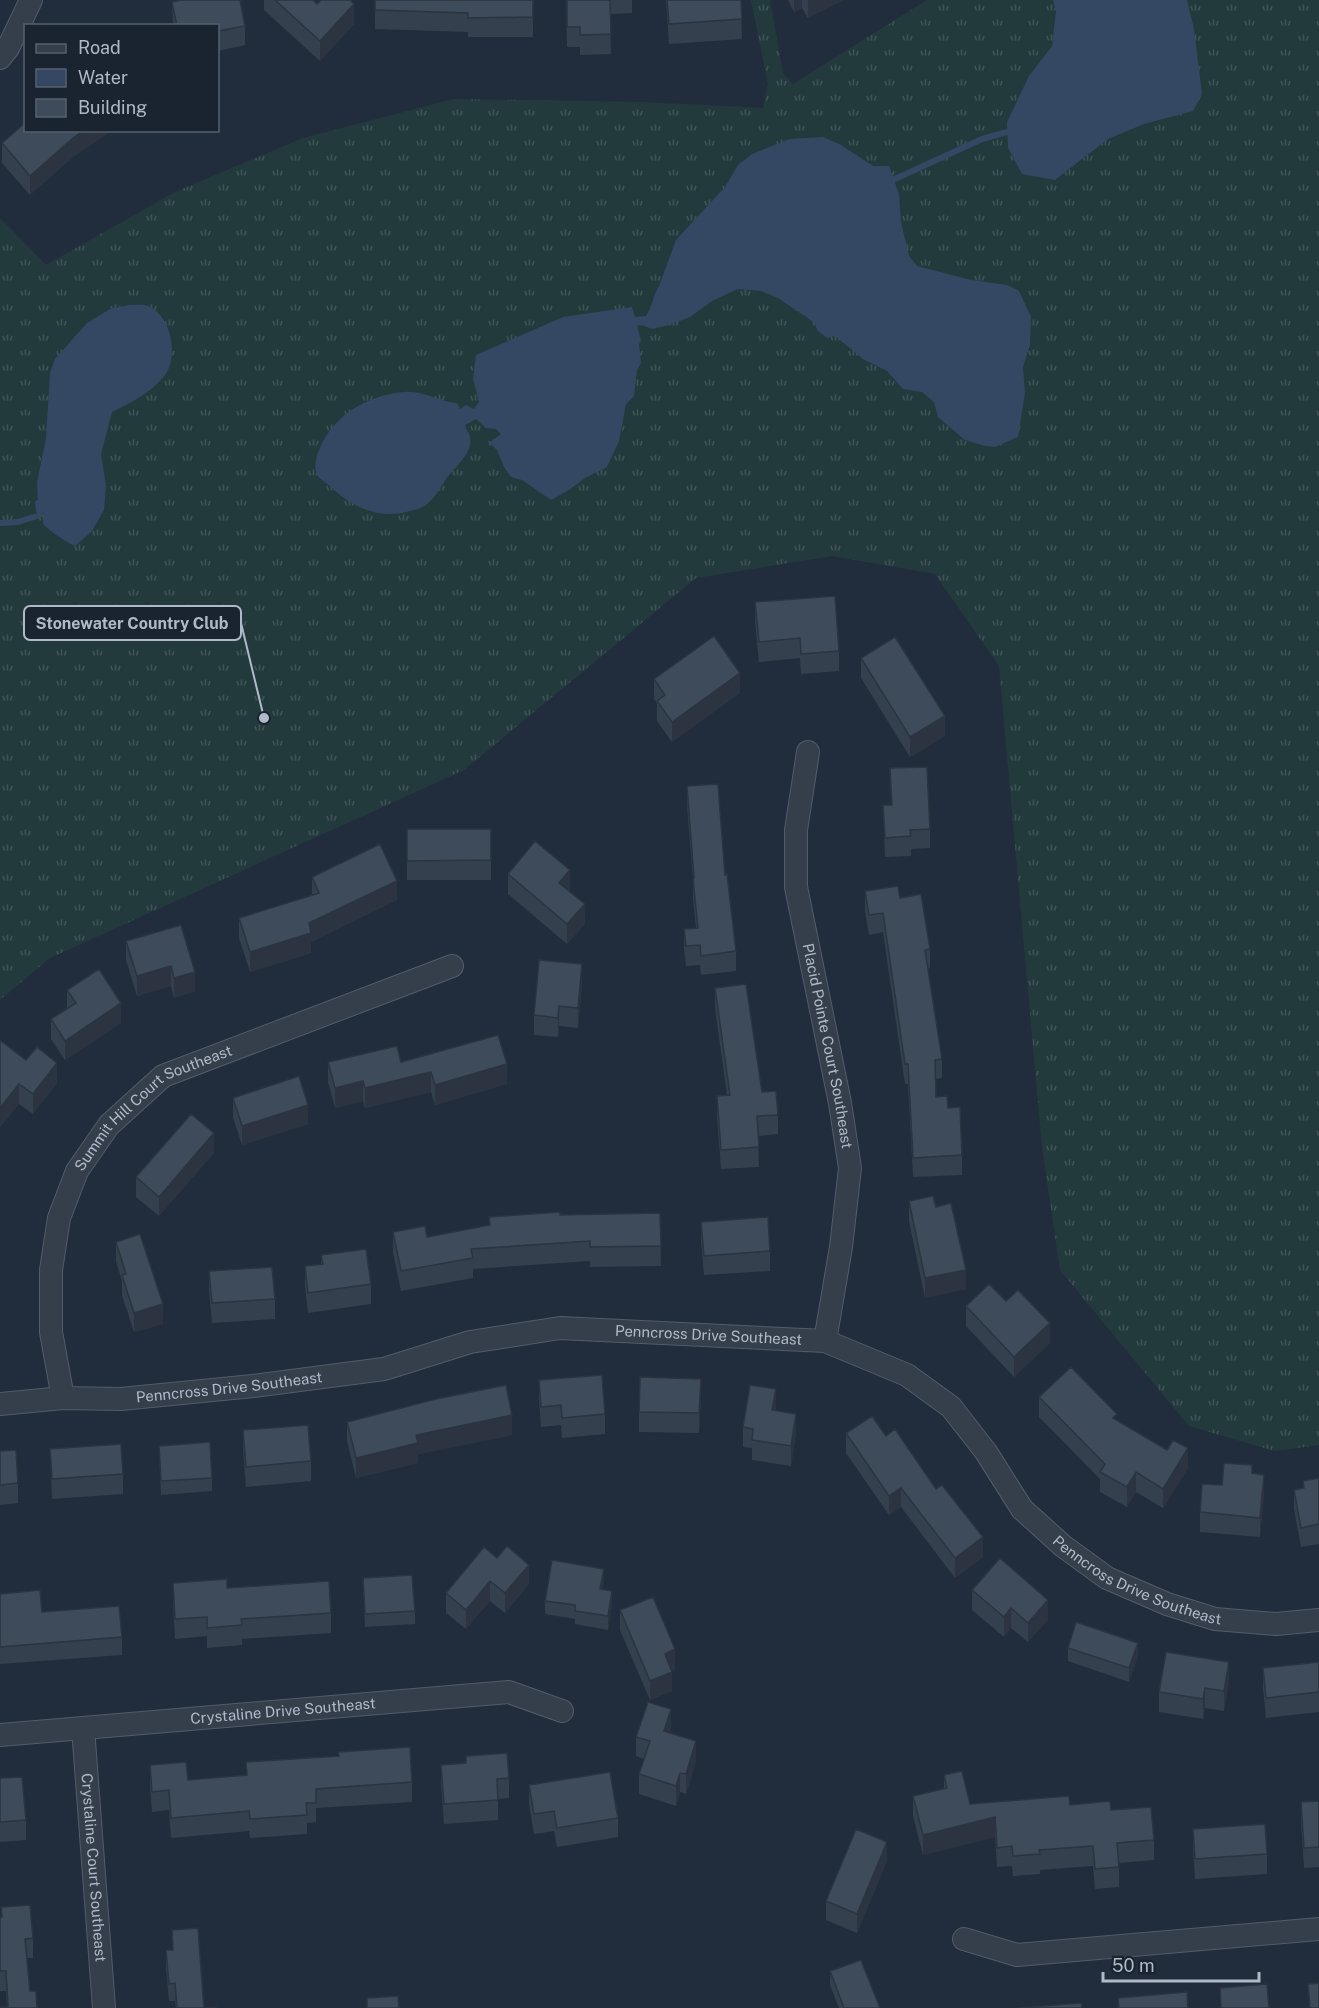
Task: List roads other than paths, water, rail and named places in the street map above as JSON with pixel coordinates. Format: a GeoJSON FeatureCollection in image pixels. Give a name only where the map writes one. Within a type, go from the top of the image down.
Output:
{"type":"FeatureCollection","features":[{"type":"Feature","properties":{"kind":"street"},"geometry":{"type":"LineString","coordinates":[[0,58],[8,48],[31,0]]}},
{"type":"Feature","properties":{"kind":"street","name":"Placid Pointe Court Southeast"},"geometry":{"type":"LineString","coordinates":[[808,752],[796,830],[796,887],[840,1102],[850,1168],[841,1247],[825,1341]]}},
{"type":"Feature","properties":{"kind":"street","name":"Summit Hill Court Southeast"},"geometry":{"type":"LineString","coordinates":[[63,1398],[51,1332],[51,1270],[59,1218],[77,1171],[109,1125],[163,1076],[452,966]]}},
{"type":"Feature","properties":{"kind":"street","name":"Penncross Drive Southeast"},"geometry":{"type":"LineString","coordinates":[[0,1404],[63,1398],[121,1399],[253,1386],[384,1369],[470,1342],[560,1329],[825,1341],[907,1375],[951,1407],[986,1452],[1023,1509],[1064,1546],[1107,1578],[1167,1604],[1215,1619],[1276,1624],[1319,1620]]}},
{"type":"Feature","properties":{"kind":"street","name":"Crystaline Drive Southeast"},"geometry":{"type":"LineString","coordinates":[[0,1735],[509,1692],[562,1711]]}},
{"type":"Feature","properties":{"kind":"street","name":"Crystaline Court Southeast"},"geometry":{"type":"LineString","coordinates":[[83,1728],[104,2008]]}},
{"type":"Feature","properties":{"kind":"street"},"geometry":{"type":"LineString","coordinates":[[964,1939],[1017,1955],[1319,1929]]}},
{"type":"Feature","properties":{"kind":"water"},"geometry":{"type":"Polygon","coordinates":[[[1053,0],[1187,0],[1194,29],[1202,94],[1193,111],[1144,124],[1108,139],[1055,180],[1022,174],[1008,148],[1007,122],[1029,76],[1052,46],[1056,11],[1053,0]]]}},
{"type":"Feature","properties":{"kind":"water"},"geometry":{"type":"Polygon","coordinates":[[[823,137],[841,145],[873,166],[889,166],[899,194],[901,222],[909,256],[917,266],[971,280],[1007,285],[1019,291],[1031,317],[1030,345],[1023,367],[1025,393],[1018,437],[995,447],[965,440],[938,417],[934,402],[922,392],[903,389],[887,371],[863,359],[835,336],[827,338],[817,330],[815,323],[778,298],[761,291],[738,289],[712,301],[690,317],[669,325],[652,329],[637,325],[641,341],[639,344],[641,363],[637,370],[634,396],[626,404],[619,441],[607,467],[551,500],[522,480],[511,477],[497,450],[489,443],[501,434],[496,429],[486,428],[476,419],[465,425],[470,436],[466,454],[433,499],[419,509],[389,514],[368,510],[340,495],[318,476],[316,460],[325,438],[343,417],[365,402],[377,397],[411,392],[457,403],[460,409],[466,405],[474,409],[479,402],[473,379],[476,355],[563,317],[632,307],[635,317],[646,316],[676,240],[725,187],[738,165],[752,154],[790,139],[823,137]]]}},
{"type":"Feature","properties":{"kind":"water"},"geometry":{"type":"Polygon","coordinates":[[[129,305],[148,306],[162,318],[172,347],[169,367],[165,375],[148,392],[112,412],[101,454],[106,485],[104,510],[92,531],[75,546],[43,524],[44,516],[38,503],[37,482],[46,439],[50,373],[55,359],[87,323],[110,309],[129,305]]]}},
{"type":"Feature","properties":{"kind":"waterway"},"geometry":{"type":"LineString","coordinates":[[895,179],[982,139],[1007,132]]}},
{"type":"Feature","properties":{"kind":"waterway"},"geometry":{"type":"LineString","coordinates":[[0,523],[18,522],[40,515],[38,503]]}},
{"type":"Feature","properties":{"kind":"place","name":"Stonewater Country Club"},"geometry":{"type":"Point","coordinates":[264,718]}}]}
